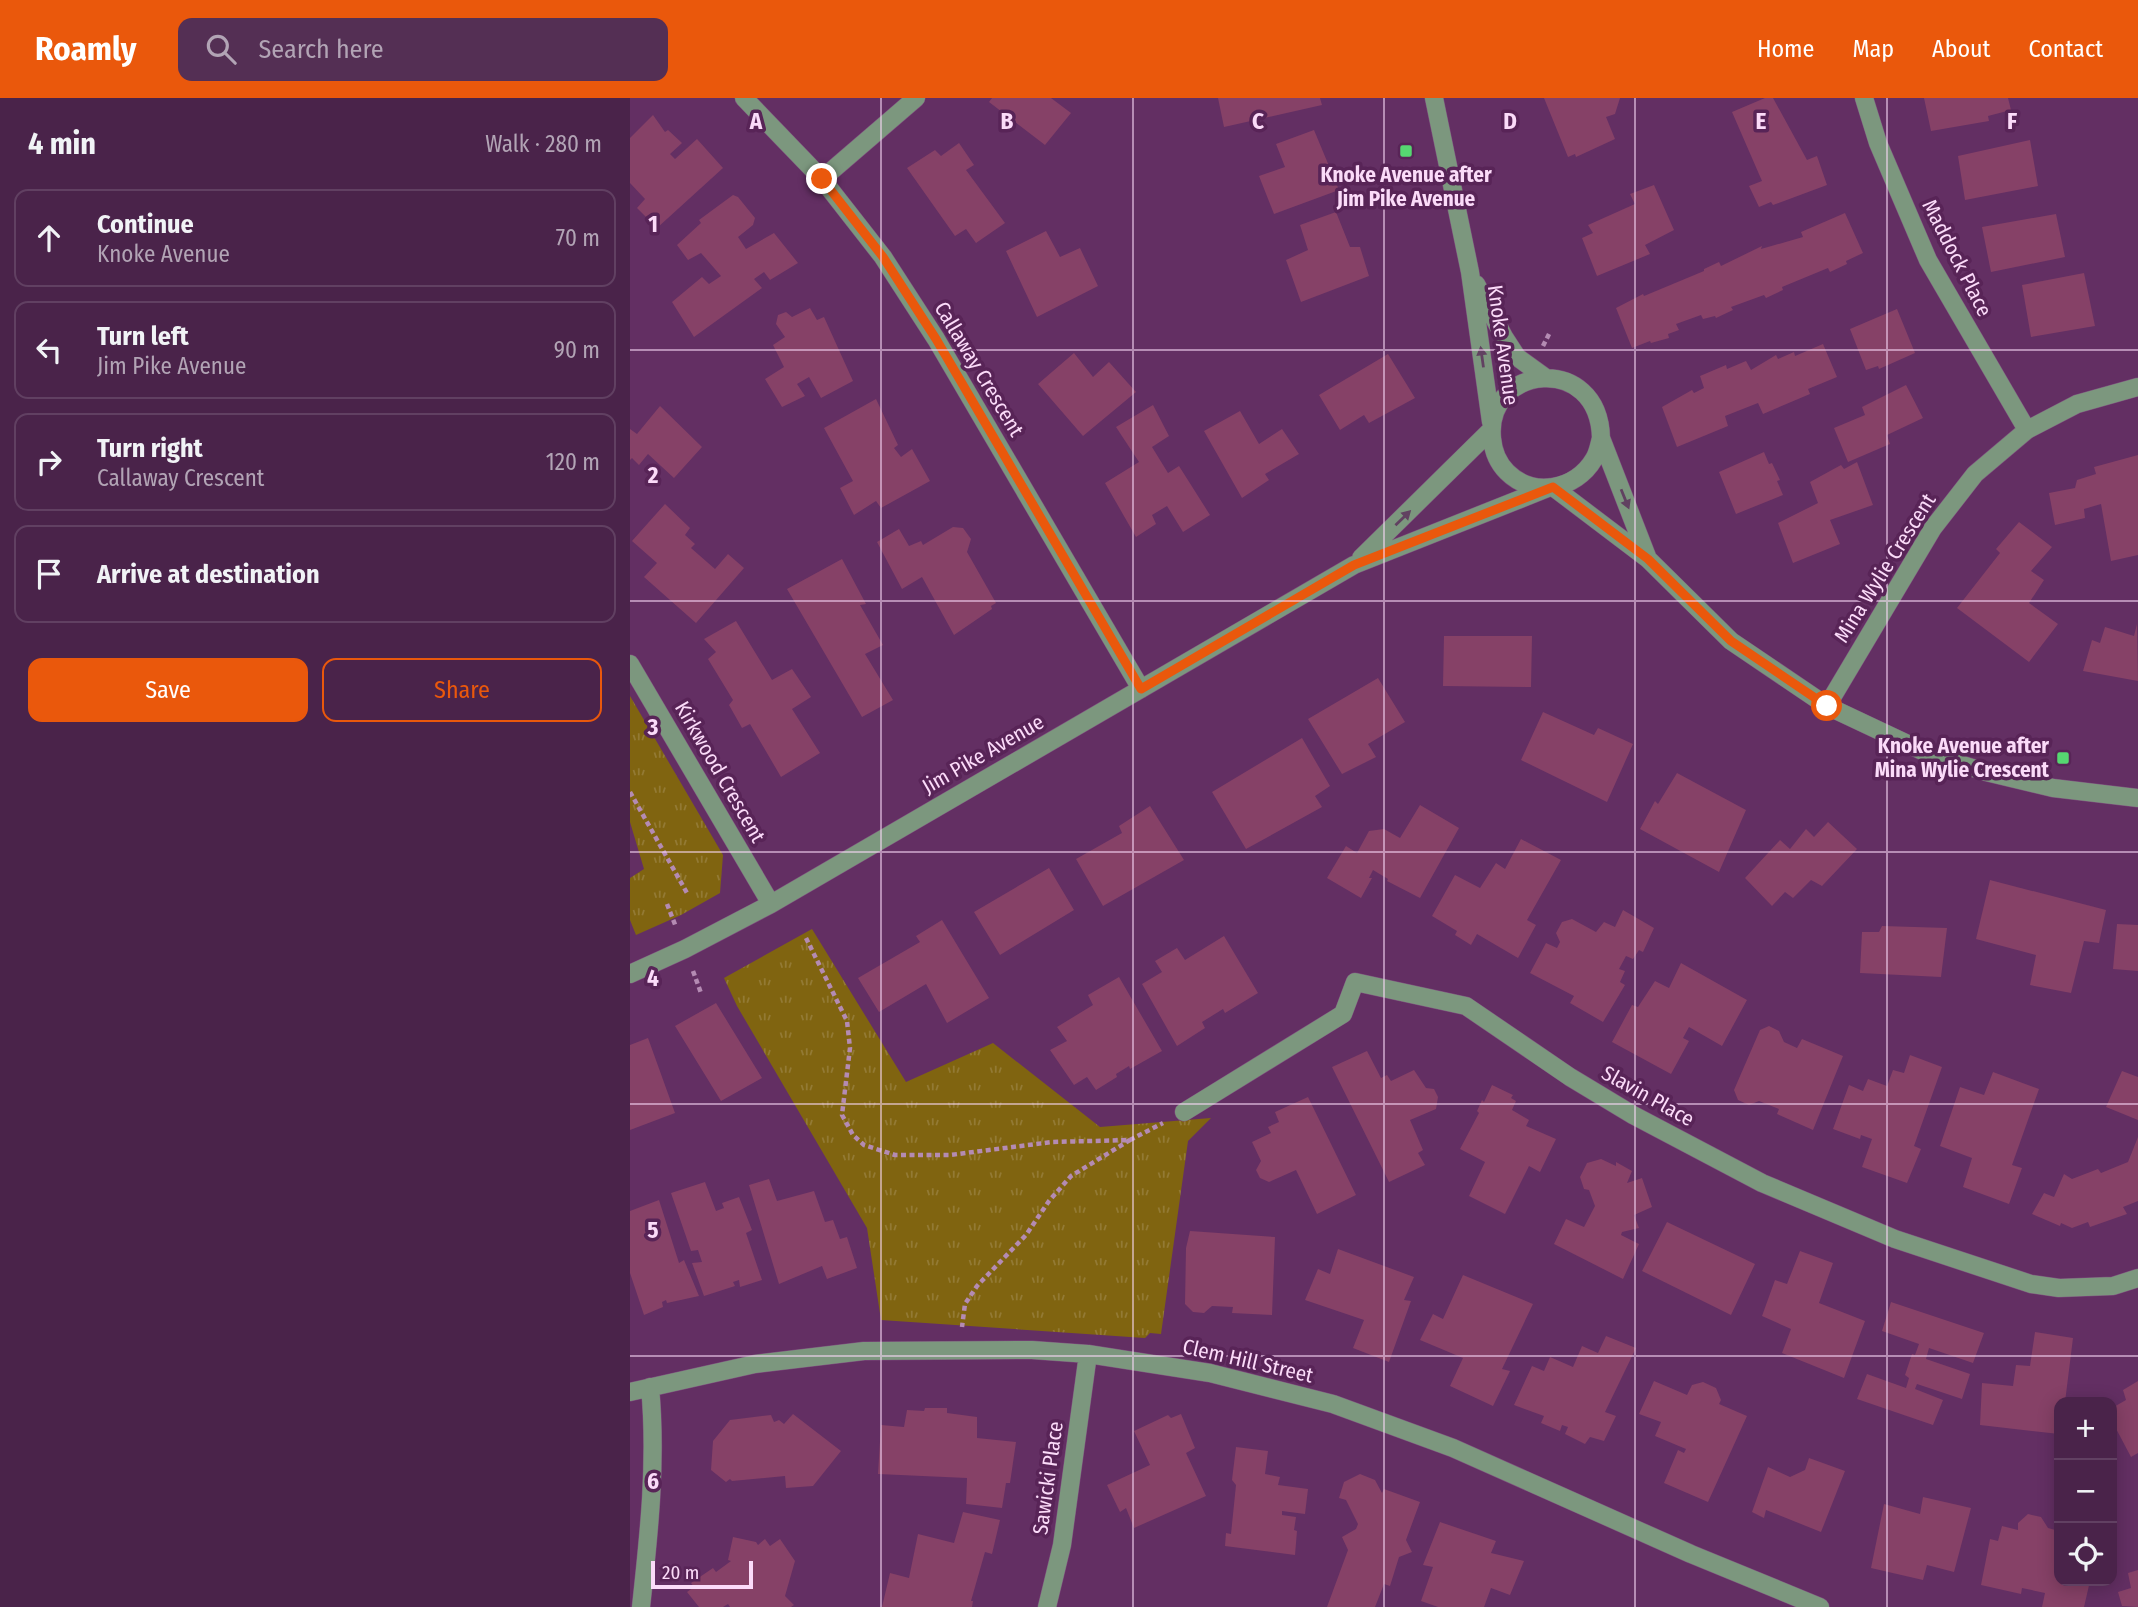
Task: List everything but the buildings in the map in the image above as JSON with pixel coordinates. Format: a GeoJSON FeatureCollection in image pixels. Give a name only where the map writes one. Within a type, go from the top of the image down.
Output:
{"type":"FeatureCollection","features":[{"type":"Feature","properties":{"kind":"street","name":"Callaway Crescent"},"geometry":{"type":"LineString","coordinates":[[744,98],[822,179],[883,257],[936,339],[1141,689]]}},
{"type":"Feature","properties":{"kind":"street"},"geometry":{"type":"LineString","coordinates":[[822,179],[916,98]]}},
{"type":"Feature","properties":{"kind":"street","name":"Knoke Avenue"},"geometry":{"type":"LineString","coordinates":[[1434,98],[1470,272],[1491,427]]}},
{"type":"Feature","properties":{"kind":"street","name":"Maddock Place"},"geometry":{"type":"LineString","coordinates":[[1864,98],[1878,143],[1928,260],[2027,430]]}},
{"type":"Feature","properties":{"kind":"street","name":"Knoke Avenue"},"geometry":{"type":"LineString","coordinates":[[1470,272],[1517,357],[1546,378]]}},
{"type":"Feature","properties":{"kind":"street"},"geometry":{"type":"LineString","coordinates":[[1601,438],[1596,457],[1585,471],[1571,482],[1550,488],[1519,481],[1507,471],[1492,445],[1491,427],[1502,400],[1510,391],[1533,379],[1561,379],[1587,396],[1596,409],[1601,438],[1648,559]]}},
{"type":"Feature","properties":{"kind":"street","name":"Mina Wylie Crescent"},"geometry":{"type":"LineString","coordinates":[[1827,706],[1933,528],[1975,474],[2027,430],[2077,404],[2138,387]]}},
{"type":"Feature","properties":{"kind":"street","name":"Jim Pike Avenue"},"geometry":{"type":"LineString","coordinates":[[1354,565],[1491,427]]}},
{"type":"Feature","properties":{"kind":"street"},"geometry":{"type":"LineString","coordinates":[[1550,488],[1648,559],[1731,641],[1827,706],[1933,756],[1986,772],[2053,788],[2138,798]]}},
{"type":"Feature","properties":{"kind":"street","name":"Jim Pike Avenue"},"geometry":{"type":"LineString","coordinates":[[630,974],[771,904],[1354,565],[1550,488]]}},
{"type":"Feature","properties":{"kind":"street","name":"Kirkwood Crescent"},"geometry":{"type":"LineString","coordinates":[[630,664],[771,904]]}},
{"type":"Feature","properties":{"kind":"street","name":"Slavin Place"},"geometry":{"type":"LineString","coordinates":[[1184,1112],[1343,1014],[1355,982],[1466,1006],[1570,1077],[1633,1115],[1762,1183],[1895,1239],[2031,1284],[2059,1288],[2113,1286],[2138,1278]]}},
{"type":"Feature","properties":{"kind":"street","name":"Clem Hill Street"},"geometry":{"type":"LineString","coordinates":[[630,1392],[755,1364],[864,1351],[1031,1350],[1088,1354],[1210,1373],[1333,1404],[1453,1448],[1691,1554],[1820,1607]]}},
{"type":"Feature","properties":{"kind":"street","name":"Sawicki Place"},"geometry":{"type":"LineString","coordinates":[[1047,1607],[1062,1545],[1088,1354]]}},
{"type":"Feature","properties":{"kind":"street"},"geometry":{"type":"LineString","coordinates":[[641,1607],[649,1527],[653,1418],[650,1387]]}},
{"type":"Feature","properties":{"kind":"path"},"geometry":{"type":"LineString","coordinates":[[630,792],[687,893]]}},
{"type":"Feature","properties":{"kind":"path"},"geometry":{"type":"LineString","coordinates":[[806,938],[846,1021],[850,1048],[842,1115],[853,1135],[864,1145],[895,1155],[950,1154],[1052,1142],[1130,1140]]}},
{"type":"Feature","properties":{"kind":"path"},"geometry":{"type":"LineString","coordinates":[[962,1350],[962,1317],[965,1304],[977,1286],[1026,1235],[1071,1175],[1184,1112]]}},
{"type":"Feature","properties":{"kind":"green space"},"geometry":{"type":"Polygon","coordinates":[[[630,696],[723,855],[720,893],[681,915],[636,935],[630,920],[630,878],[644,869],[630,822],[630,696]]]}},
{"type":"Feature","properties":{"kind":"green space"},"geometry":{"type":"Polygon","coordinates":[[[812,929],[906,1082],[993,1043],[1100,1127],[1211,1118],[1188,1141],[1161,1334],[1150,1333],[1145,1338],[881,1320],[867,1228],[737,1006],[724,978],[812,929]]]}},
{"type":"Feature","properties":{"kind":"place","name":"Knoke Avenue after Jim Pike Avenue"},"geometry":{"type":"Point","coordinates":[1406,151]}},
{"type":"Feature","properties":{"kind":"place","name":"Knoke Avenue after Mina Wylie Crescent"},"geometry":{"type":"Point","coordinates":[2063,758]}},
{"type":"Feature","properties":{"kind":"route"},"geometry":{"type":"LineString","coordinates":[[822,179],[883,257],[936,339],[1141,689],[1354,565],[1553,487],[1648,559],[1731,641],[1827,706]]}}]}
